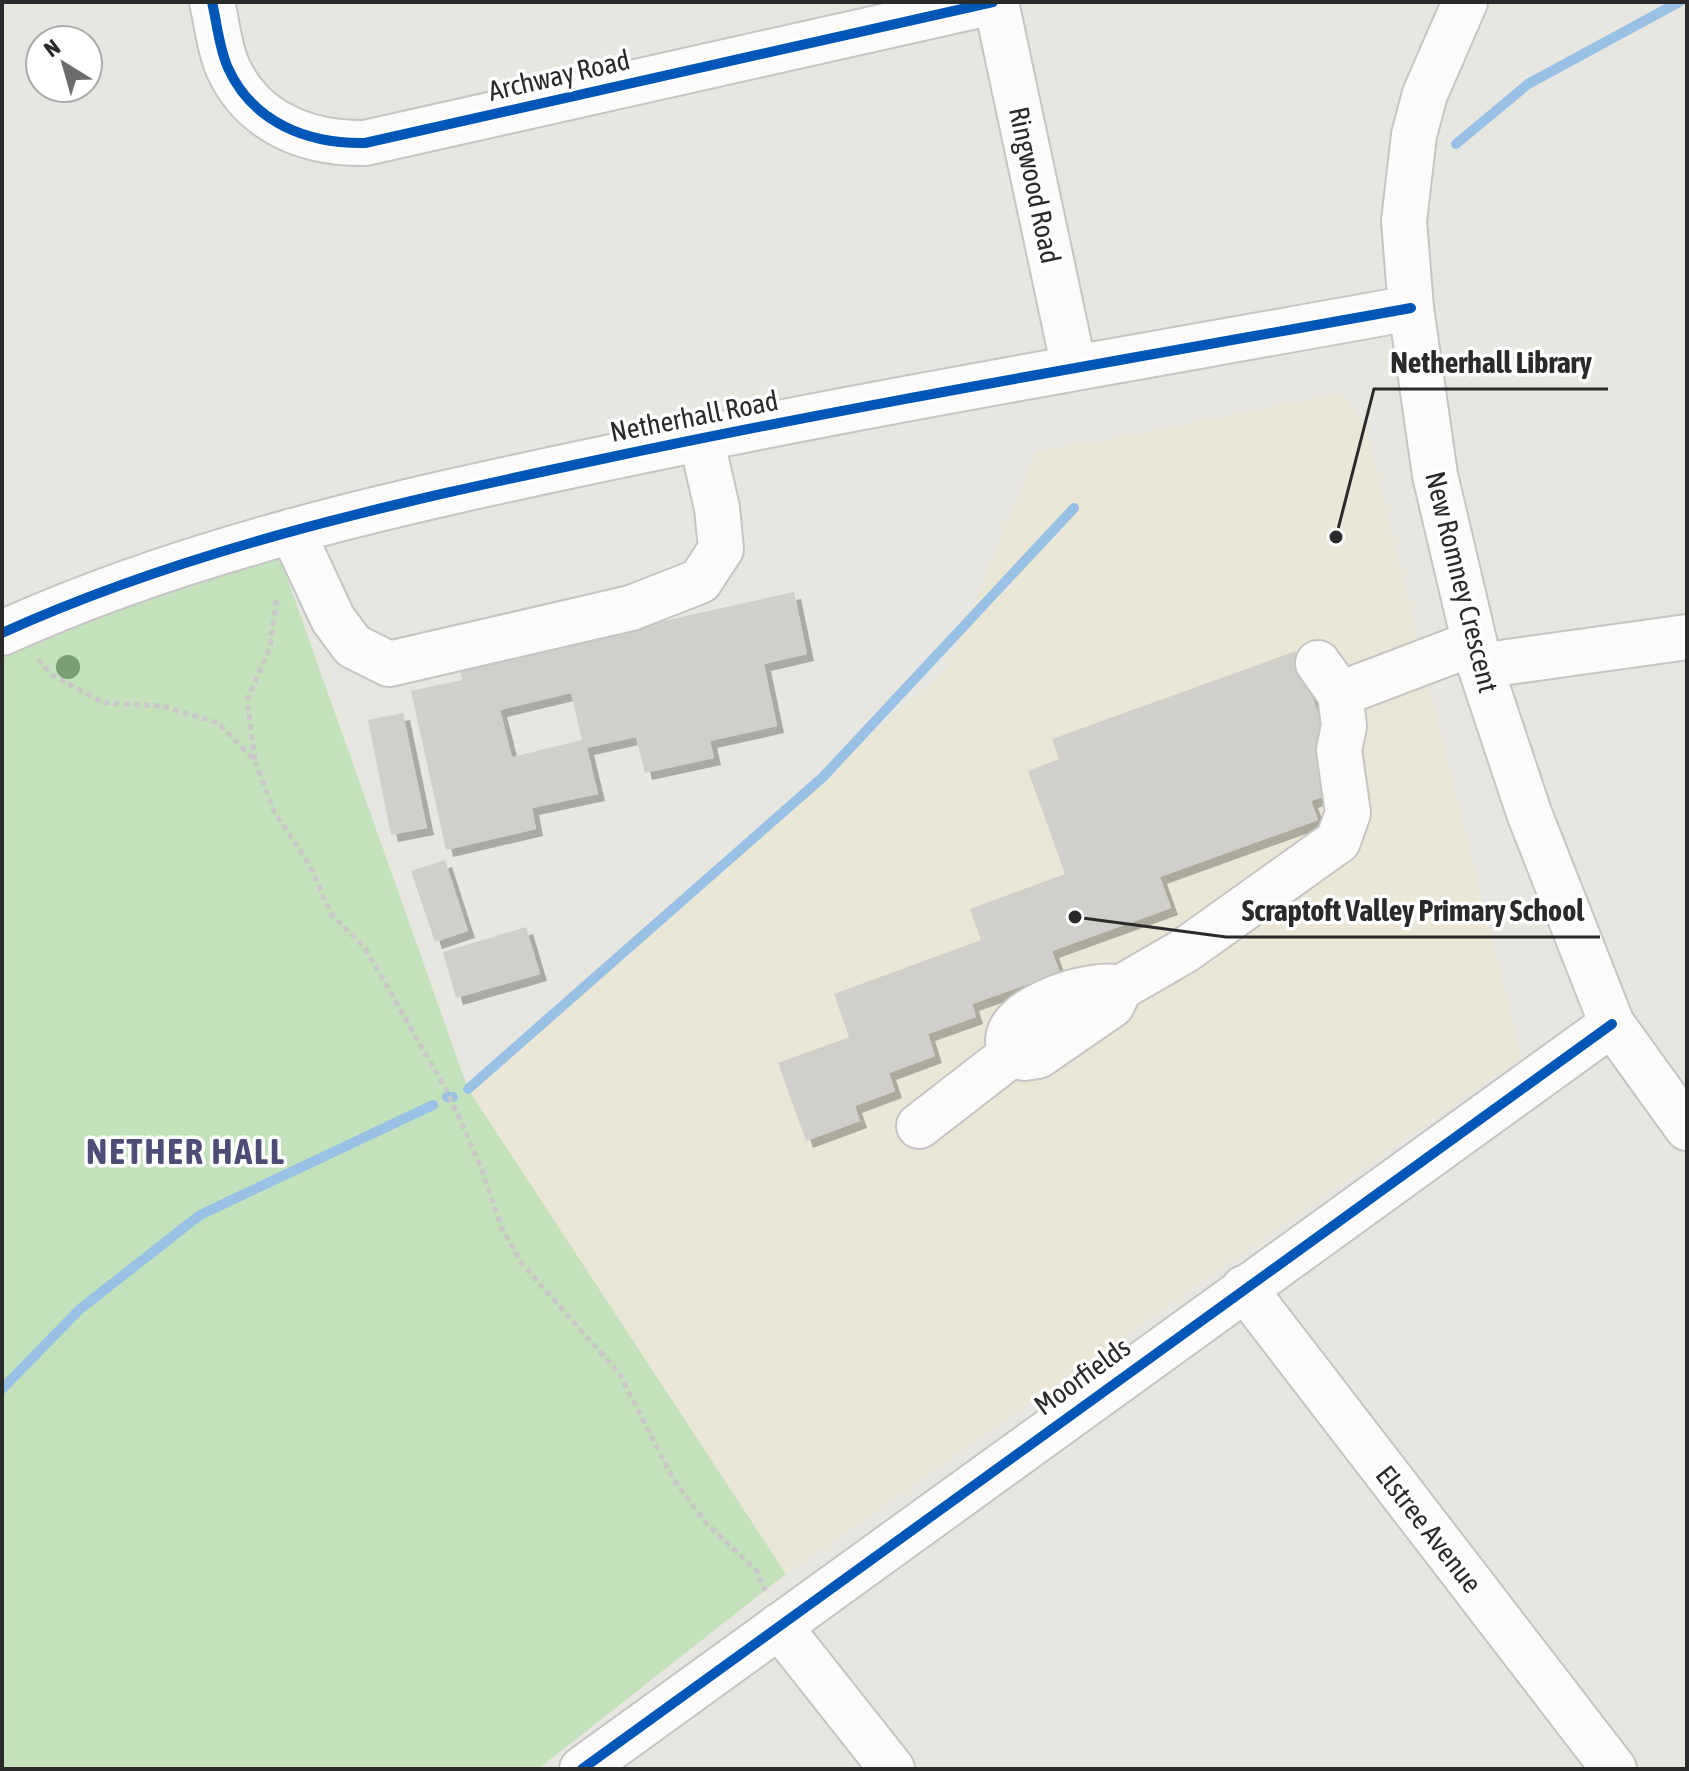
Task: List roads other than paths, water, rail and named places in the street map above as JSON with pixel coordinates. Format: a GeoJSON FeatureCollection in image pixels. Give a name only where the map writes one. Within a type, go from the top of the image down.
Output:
{"type":"FeatureCollection","features":[{"type":"Feature","properties":{"kind":"street","name":"Archway Road"},"geometry":{"type":"LineString","coordinates":[[212,2],[227,66],[251,103],[290,131],[339,144],[365,143],[995,2]]}},
{"type":"Feature","properties":{"kind":"street","name":"Ringwood Road"},"geometry":{"type":"LineString","coordinates":[[995,2],[1074,368]]}},
{"type":"Feature","properties":{"kind":"street","name":"New Romney Crescent"},"geometry":{"type":"LineString","coordinates":[[1465,2],[1440,53],[1414,135],[1404,221],[1411,308],[1435,475],[1477,655],[1529,813],[1612,1024],[1687,1128]]}},
{"type":"Feature","properties":{"kind":"street","name":"Netherhall Road"},"geometry":{"type":"LineString","coordinates":[[5,620],[386,504],[701,438],[1411,308]]}},
{"type":"Feature","properties":{"kind":"street"},"geometry":{"type":"LineString","coordinates":[[276,536],[353,646],[389,664],[631,608],[700,581],[721,549],[717,508],[701,438]]}},
{"type":"Feature","properties":{"kind":"street"},"geometry":{"type":"LineString","coordinates":[[919,1126],[1012,1054],[1024,1058],[1038,1056],[1112,1005],[1120,988],[1184,951],[1338,841],[1346,822],[1348,800],[1339,750],[1344,726],[1329,678],[1477,655],[1687,637]]}},
{"type":"Feature","properties":{"kind":"street","name":"Moorfields"},"geometry":{"type":"LineString","coordinates":[[582,1769],[1612,1024]]}},
{"type":"Feature","properties":{"kind":"street","name":"Elstree Avenue"},"geometry":{"type":"LineString","coordinates":[[1244,1288],[1614,1769]]}},
{"type":"Feature","properties":{"kind":"street"},"geometry":{"type":"LineString","coordinates":[[779,1626],[892,1769]]}},
{"type":"Feature","properties":{"kind":"waterway"},"geometry":{"type":"LineString","coordinates":[[1456,144],[1528,84],[1679,2]]}},
{"type":"Feature","properties":{"kind":"waterway"},"geometry":{"type":"LineString","coordinates":[[468,1089],[823,777],[1074,508]]}},
{"type":"Feature","properties":{"kind":"waterway"},"geometry":{"type":"LineString","coordinates":[[447,1097],[453,1097]]}},
{"type":"Feature","properties":{"kind":"waterway"},"geometry":{"type":"LineString","coordinates":[[2,1389],[80,1309],[200,1215],[433,1105]]}},
{"type":"Feature","properties":{"kind":"place","name":"Netherhall Library"},"geometry":{"type":"Point","coordinates":[1336,537]}},
{"type":"Feature","properties":{"kind":"place","name":"Scraptoft Valley Primary School"},"geometry":{"type":"Point","coordinates":[1075,917]}},
{"type":"Feature","properties":{"kind":"district","name":"NETHER HALL"},"geometry":{"type":"Point","coordinates":[186,1151]}}]}
